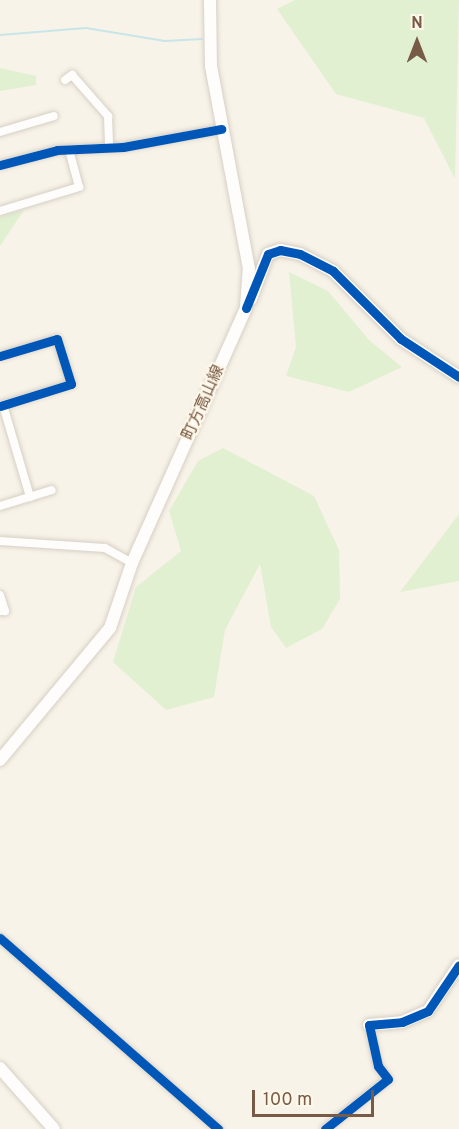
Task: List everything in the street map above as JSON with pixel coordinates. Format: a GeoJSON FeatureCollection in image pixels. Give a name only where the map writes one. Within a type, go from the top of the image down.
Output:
{"type":"FeatureCollection","features":[{"type":"Feature","properties":{"kind":"main road","name":"町方高山線"},"geometry":{"type":"LineString","coordinates":[[0,760],[105,637],[132,563],[246,308],[249,269],[221,129],[208,38],[210,0]]}},
{"type":"Feature","properties":{"kind":"main road"},"geometry":{"type":"LineString","coordinates":[[246,308],[268,254],[300,254],[333,271],[401,339],[459,377]]}},
{"type":"Feature","properties":{"kind":"main road"},"geometry":{"type":"LineString","coordinates":[[369,1025],[402,1022],[428,1011],[459,964]]}},
{"type":"Feature","properties":{"kind":"main road"},"geometry":{"type":"LineString","coordinates":[[0,1068],[54,1129]]}},
{"type":"Feature","properties":{"kind":"street"},"geometry":{"type":"LineString","coordinates":[[65,80],[72,75],[108,116],[109,147]]}},
{"type":"Feature","properties":{"kind":"street"},"geometry":{"type":"LineString","coordinates":[[0,132],[54,116]]}},
{"type":"Feature","properties":{"kind":"street"},"geometry":{"type":"LineString","coordinates":[[0,165],[69,149],[109,147],[221,129]]}},
{"type":"Feature","properties":{"kind":"street"},"geometry":{"type":"LineString","coordinates":[[0,211],[79,187],[69,149]]}},
{"type":"Feature","properties":{"kind":"street"},"geometry":{"type":"LineString","coordinates":[[0,356],[57,339],[71,384],[2,405],[30,497]]}},
{"type":"Feature","properties":{"kind":"street"},"geometry":{"type":"LineString","coordinates":[[0,506],[52,490]]}},
{"type":"Feature","properties":{"kind":"street"},"geometry":{"type":"LineString","coordinates":[[0,541],[105,548],[132,563]]}},
{"type":"Feature","properties":{"kind":"street"},"geometry":{"type":"LineString","coordinates":[[0,595],[5,611],[0,611]]}},
{"type":"Feature","properties":{"kind":"street"},"geometry":{"type":"LineString","coordinates":[[0,938],[218,1129]]}},
{"type":"Feature","properties":{"kind":"street"},"geometry":{"type":"LineString","coordinates":[[325,1129],[388,1078],[378,1066],[369,1025]]}},
{"type":"Feature","properties":{"kind":"green space"},"geometry":{"type":"Polygon","coordinates":[[[295,0],[459,0],[455,179],[424,118],[336,94],[277,9],[295,0]]]}},
{"type":"Feature","properties":{"kind":"green space"},"geometry":{"type":"Polygon","coordinates":[[[0,68],[36,76],[36,85],[0,91],[0,68]]]}},
{"type":"Feature","properties":{"kind":"green space"},"geometry":{"type":"Polygon","coordinates":[[[24,210],[0,246],[0,217],[24,210]]]}},
{"type":"Feature","properties":{"kind":"green space"},"geometry":{"type":"Polygon","coordinates":[[[289,272],[328,291],[369,340],[402,367],[349,392],[286,376],[296,347],[289,272]]]}},
{"type":"Feature","properties":{"kind":"green space"},"geometry":{"type":"Polygon","coordinates":[[[223,448],[314,496],[339,550],[340,599],[322,629],[286,648],[271,627],[260,564],[225,630],[214,697],[166,710],[113,662],[136,587],[181,551],[169,511],[198,461],[223,448]]]}},
{"type":"Feature","properties":{"kind":"green space"},"geometry":{"type":"Polygon","coordinates":[[[459,514],[459,581],[400,592],[459,514]]]}},
{"type":"Feature","properties":{"kind":"waterway"},"geometry":{"type":"LineString","coordinates":[[0,35],[86,28],[165,41],[202,39]]}},
{"type":"Feature","properties":{"kind":"cycle path"},"geometry":{"type":"LineString","coordinates":[[0,165],[57,150],[123,147],[221,129]]}},
{"type":"Feature","properties":{"kind":"cycle path"},"geometry":{"type":"LineString","coordinates":[[246,308],[268,254],[280,250],[300,254],[333,271],[401,339],[459,377]]}},
{"type":"Feature","properties":{"kind":"cycle path"},"geometry":{"type":"LineString","coordinates":[[0,356],[57,339],[71,384],[0,406]]}},
{"type":"Feature","properties":{"kind":"cycle path"},"geometry":{"type":"LineString","coordinates":[[0,938],[218,1129]]}},
{"type":"Feature","properties":{"kind":"cycle path"},"geometry":{"type":"LineString","coordinates":[[325,1129],[388,1079],[378,1066],[369,1025],[402,1022],[428,1011],[459,965]]}}]}
